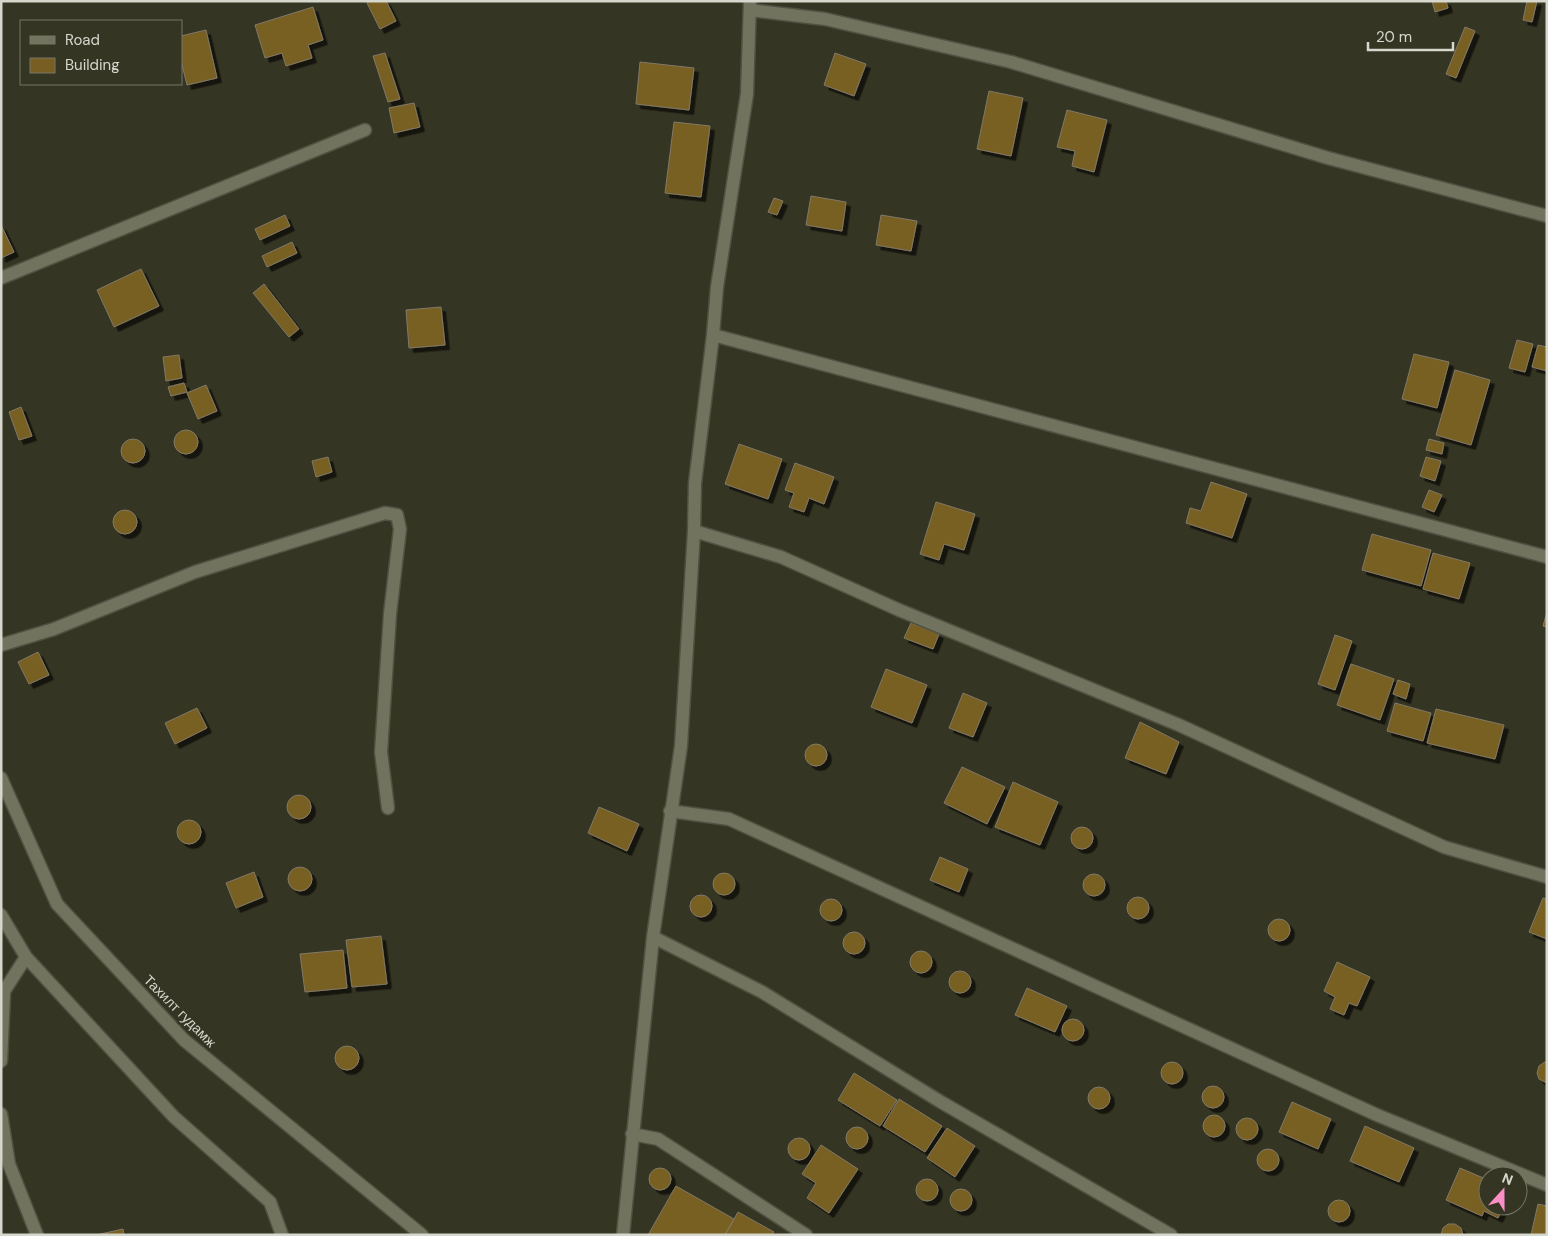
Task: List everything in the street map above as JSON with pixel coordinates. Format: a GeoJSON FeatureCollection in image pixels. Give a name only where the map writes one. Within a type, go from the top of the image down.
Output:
{"type":"FeatureCollection","features":[{"type":"Feature","properties":{"kind":"street"},"geometry":{"type":"LineString","coordinates":[[623,1235],[654,937],[670,811],[682,746],[695,483],[717,287],[747,94],[750,5],[1011,62],[1328,158],[1547,216]]}},
{"type":"Feature","properties":{"kind":"street"},"geometry":{"type":"LineString","coordinates":[[1,278],[365,130]]}},
{"type":"Feature","properties":{"kind":"street"},"geometry":{"type":"LineString","coordinates":[[713,335],[1547,557]]}},
{"type":"Feature","properties":{"kind":"street"},"geometry":{"type":"LineString","coordinates":[[1,645],[54,629],[194,572],[385,512],[397,515],[400,529],[390,614],[380,752],[388,808]]}},
{"type":"Feature","properties":{"kind":"street"},"geometry":{"type":"LineString","coordinates":[[694,531],[781,557],[900,610],[1179,725],[1444,847],[1547,877]]}},
{"type":"Feature","properties":{"kind":"street","name":"Тахилт гудамж"},"geometry":{"type":"LineString","coordinates":[[1,778],[57,904],[184,1040],[422,1235]]}},
{"type":"Feature","properties":{"kind":"street"},"geometry":{"type":"LineString","coordinates":[[670,811],[729,819],[1377,1115],[1547,1185]]}},
{"type":"Feature","properties":{"kind":"street"},"geometry":{"type":"LineString","coordinates":[[1,915],[26,957],[174,1117],[270,1202],[282,1235]]}},
{"type":"Feature","properties":{"kind":"street"},"geometry":{"type":"LineString","coordinates":[[654,937],[762,992],[941,1102],[1171,1235]]}},
{"type":"Feature","properties":{"kind":"street"},"geometry":{"type":"LineString","coordinates":[[1,1061],[3,995],[26,957]]}},
{"type":"Feature","properties":{"kind":"street"},"geometry":{"type":"LineString","coordinates":[[1,1114],[9,1164],[37,1235]]}},
{"type":"Feature","properties":{"kind":"street"},"geometry":{"type":"LineString","coordinates":[[632,1134],[658,1139],[806,1235]]}},
{"type":"Feature","properties":{"kind":"building"},"geometry":{"type":"Polygon","coordinates":[[[370,1],[386,1],[396,21],[380,29],[367,3],[370,1]]]}},
{"type":"Feature","properties":{"kind":"building"},"geometry":{"type":"Polygon","coordinates":[[[1432,1],[1446,1],[1448,8],[1435,12],[1432,1]]]}},
{"type":"Feature","properties":{"kind":"building"},"geometry":{"type":"Polygon","coordinates":[[[1527,1],[1537,1],[1532,22],[1523,20],[1527,1]]]}},
{"type":"Feature","properties":{"kind":"building"},"geometry":{"type":"Polygon","coordinates":[[[313,7],[323,40],[308,45],[312,58],[286,66],[282,53],[265,58],[255,25],[313,7]]]}},
{"type":"Feature","properties":{"kind":"building"},"geometry":{"type":"Polygon","coordinates":[[[1465,27],[1475,31],[1456,78],[1446,74],[1465,27]]]}},
{"type":"Feature","properties":{"kind":"building"},"geometry":{"type":"Polygon","coordinates":[[[206,30],[217,78],[187,85],[182,65],[182,36],[206,30]]]}},
{"type":"Feature","properties":{"kind":"building"},"geometry":{"type":"Polygon","coordinates":[[[385,53],[400,99],[388,102],[373,56],[385,53]]]}},
{"type":"Feature","properties":{"kind":"building"},"geometry":{"type":"Polygon","coordinates":[[[835,53],[866,64],[854,96],[824,85],[835,53]]]}},
{"type":"Feature","properties":{"kind":"building"},"geometry":{"type":"Polygon","coordinates":[[[640,62],[694,68],[689,110],[636,104],[640,62]]]}},
{"type":"Feature","properties":{"kind":"building"},"geometry":{"type":"Polygon","coordinates":[[[989,91],[1023,98],[1011,156],[977,149],[989,91]]]}},
{"type":"Feature","properties":{"kind":"building"},"geometry":{"type":"Polygon","coordinates":[[[414,103],[420,127],[394,133],[389,108],[414,103]]]}},
{"type":"Feature","properties":{"kind":"building"},"geometry":{"type":"Polygon","coordinates":[[[1067,110],[1107,120],[1094,172],[1072,166],[1075,151],[1057,147],[1067,110]]]}},
{"type":"Feature","properties":{"kind":"building"},"geometry":{"type":"Polygon","coordinates":[[[674,122],[710,126],[701,197],[665,193],[674,122]]]}},
{"type":"Feature","properties":{"kind":"building"},"geometry":{"type":"Polygon","coordinates":[[[811,196],[846,202],[842,231],[806,225],[811,196]]]}},
{"type":"Feature","properties":{"kind":"building"},"geometry":{"type":"Polygon","coordinates":[[[774,198],[783,201],[777,215],[768,212],[774,198]]]}},
{"type":"Feature","properties":{"kind":"building"},"geometry":{"type":"Polygon","coordinates":[[[285,215],[290,226],[260,240],[255,229],[285,215]]]}},
{"type":"Feature","properties":{"kind":"building"},"geometry":{"type":"Polygon","coordinates":[[[881,215],[917,221],[911,251],[876,245],[881,215]]]}},
{"type":"Feature","properties":{"kind":"building"},"geometry":{"type":"Polygon","coordinates":[[[1,225],[14,252],[1,258],[1,225]]]}},
{"type":"Feature","properties":{"kind":"building"},"geometry":{"type":"Polygon","coordinates":[[[292,242],[297,253],[267,267],[262,256],[292,242]]]}},
{"type":"Feature","properties":{"kind":"building"},"geometry":{"type":"Polygon","coordinates":[[[141,269],[159,306],[114,327],[97,290],[141,269]]]}},
{"type":"Feature","properties":{"kind":"building"},"geometry":{"type":"Polygon","coordinates":[[[264,284],[299,329],[289,337],[253,293],[264,284]]]}},
{"type":"Feature","properties":{"kind":"building"},"geometry":{"type":"Polygon","coordinates":[[[441,307],[445,345],[409,348],[406,310],[441,307]]]}},
{"type":"Feature","properties":{"kind":"building"},"geometry":{"type":"Polygon","coordinates":[[[1517,340],[1533,344],[1525,372],[1509,368],[1517,340]]]}},
{"type":"Feature","properties":{"kind":"building"},"geometry":{"type":"Polygon","coordinates":[[[1538,345],[1547,347],[1547,371],[1532,367],[1538,345]]]}},
{"type":"Feature","properties":{"kind":"building"},"geometry":{"type":"Polygon","coordinates":[[[1414,354],[1449,362],[1437,408],[1402,399],[1414,354]]]}},
{"type":"Feature","properties":{"kind":"building"},"geometry":{"type":"Polygon","coordinates":[[[179,355],[182,378],[166,381],[163,357],[179,355]]]}},
{"type":"Feature","properties":{"kind":"building"},"geometry":{"type":"Polygon","coordinates":[[[1455,370],[1490,380],[1471,445],[1436,435],[1455,370]]]}},
{"type":"Feature","properties":{"kind":"building"},"geometry":{"type":"Polygon","coordinates":[[[184,383],[187,392],[171,396],[168,387],[184,383]]]}},
{"type":"Feature","properties":{"kind":"building"},"geometry":{"type":"Polygon","coordinates":[[[206,385],[217,411],[198,419],[187,393],[206,385]]]}},
{"type":"Feature","properties":{"kind":"building"},"geometry":{"type":"Polygon","coordinates":[[[21,407],[32,436],[19,440],[9,412],[21,407]]]}},
{"type":"Feature","properties":{"kind":"building"},"geometry":{"type":"Polygon","coordinates":[[[186,430],[191,431],[197,437],[197,447],[191,453],[186,454],[181,453],[175,447],[174,442],[175,437],[181,431],[186,430]]]}},
{"type":"Feature","properties":{"kind":"building"},"geometry":{"type":"Polygon","coordinates":[[[133,439],[138,440],[144,446],[144,456],[138,462],[133,463],[128,462],[122,456],[121,451],[122,446],[128,440],[133,439]]]}},
{"type":"Feature","properties":{"kind":"building"},"geometry":{"type":"Polygon","coordinates":[[[1429,439],[1444,443],[1442,454],[1426,450],[1429,439]]]}},
{"type":"Feature","properties":{"kind":"building"},"geometry":{"type":"Polygon","coordinates":[[[739,444],[782,459],[768,499],[725,484],[739,444]]]}},
{"type":"Feature","properties":{"kind":"building"},"geometry":{"type":"Polygon","coordinates":[[[328,457],[332,472],[316,477],[312,461],[328,457]]]}},
{"type":"Feature","properties":{"kind":"building"},"geometry":{"type":"Polygon","coordinates":[[[1426,457],[1441,461],[1435,481],[1420,476],[1426,457]]]}},
{"type":"Feature","properties":{"kind":"building"},"geometry":{"type":"Polygon","coordinates":[[[795,463],[834,477],[824,504],[809,498],[804,512],[789,507],[794,493],[785,490],[795,463]]]}},
{"type":"Feature","properties":{"kind":"building"},"geometry":{"type":"Polygon","coordinates":[[[1211,482],[1247,494],[1232,538],[1186,523],[1190,508],[1201,511],[1211,482]]]}},
{"type":"Feature","properties":{"kind":"building"},"geometry":{"type":"Polygon","coordinates":[[[1429,490],[1442,495],[1434,512],[1422,507],[1429,490]]]}},
{"type":"Feature","properties":{"kind":"building"},"geometry":{"type":"Polygon","coordinates":[[[936,502],[975,514],[964,550],[944,544],[939,560],[920,554],[936,502]]]}},
{"type":"Feature","properties":{"kind":"building"},"geometry":{"type":"Polygon","coordinates":[[[125,510],[130,511],[136,517],[136,527],[130,533],[125,534],[120,533],[114,527],[113,522],[114,517],[120,511],[125,510]]]}},
{"type":"Feature","properties":{"kind":"building"},"geometry":{"type":"Polygon","coordinates":[[[1372,534],[1431,550],[1421,586],[1362,570],[1372,534]]]}},
{"type":"Feature","properties":{"kind":"building"},"geometry":{"type":"Polygon","coordinates":[[[1433,553],[1470,563],[1459,599],[1423,589],[1433,553]]]}},
{"type":"Feature","properties":{"kind":"building"},"geometry":{"type":"Polygon","coordinates":[[[1547,612],[1547,627],[1543,626],[1547,612]]]}},
{"type":"Feature","properties":{"kind":"building"},"geometry":{"type":"Polygon","coordinates":[[[911,623],[939,634],[933,649],[904,638],[911,623]]]}},
{"type":"Feature","properties":{"kind":"building"},"geometry":{"type":"Polygon","coordinates":[[[1335,635],[1352,641],[1335,690],[1318,684],[1335,635]]]}},
{"type":"Feature","properties":{"kind":"building"},"geometry":{"type":"Polygon","coordinates":[[[38,652],[49,675],[29,684],[18,662],[38,652]]]}},
{"type":"Feature","properties":{"kind":"building"},"geometry":{"type":"Polygon","coordinates":[[[1351,664],[1394,679],[1380,720],[1337,705],[1351,664]]]}},
{"type":"Feature","properties":{"kind":"building"},"geometry":{"type":"Polygon","coordinates":[[[886,669],[927,685],[912,723],[871,707],[886,669]]]}},
{"type":"Feature","properties":{"kind":"building"},"geometry":{"type":"Polygon","coordinates":[[[1398,680],[1410,684],[1406,699],[1393,694],[1398,680]]]}},
{"type":"Feature","properties":{"kind":"building"},"geometry":{"type":"Polygon","coordinates":[[[963,693],[987,703],[973,737],[949,728],[963,693]]]}},
{"type":"Feature","properties":{"kind":"building"},"geometry":{"type":"Polygon","coordinates":[[[1395,703],[1431,713],[1423,741],[1387,731],[1395,703]]]}},
{"type":"Feature","properties":{"kind":"building"},"geometry":{"type":"Polygon","coordinates":[[[197,708],[207,728],[175,744],[165,723],[197,708]]]}},
{"type":"Feature","properties":{"kind":"building"},"geometry":{"type":"Polygon","coordinates":[[[1436,709],[1504,725],[1495,759],[1427,743],[1436,709]]]}},
{"type":"Feature","properties":{"kind":"building"},"geometry":{"type":"Polygon","coordinates":[[[1140,722],[1179,742],[1166,774],[1125,758],[1140,722]]]}},
{"type":"Feature","properties":{"kind":"building"},"geometry":{"type":"Polygon","coordinates":[[[816,744],[824,747],[827,755],[824,763],[816,766],[808,763],[805,755],[808,747],[816,744]]]}},
{"type":"Feature","properties":{"kind":"building"},"geometry":{"type":"Polygon","coordinates":[[[962,767],[1005,787],[987,824],[944,803],[962,767]]]}},
{"type":"Feature","properties":{"kind":"building"},"geometry":{"type":"Polygon","coordinates":[[[1013,782],[1058,802],[1040,845],[995,827],[1013,782]]]}},
{"type":"Feature","properties":{"kind":"building"},"geometry":{"type":"Polygon","coordinates":[[[299,795],[304,796],[310,802],[310,812],[304,818],[299,819],[294,818],[288,812],[287,807],[288,802],[294,796],[299,795]]]}},
{"type":"Feature","properties":{"kind":"building"},"geometry":{"type":"Polygon","coordinates":[[[599,807],[639,824],[627,851],[588,833],[599,807]]]}},
{"type":"Feature","properties":{"kind":"building"},"geometry":{"type":"Polygon","coordinates":[[[189,820],[194,821],[200,827],[200,837],[194,843],[189,844],[184,843],[178,837],[177,832],[178,827],[184,821],[189,820]]]}},
{"type":"Feature","properties":{"kind":"building"},"geometry":{"type":"Polygon","coordinates":[[[1082,827],[1090,830],[1093,838],[1090,846],[1082,849],[1074,846],[1071,838],[1074,830],[1082,827]]]}},
{"type":"Feature","properties":{"kind":"building"},"geometry":{"type":"Polygon","coordinates":[[[940,857],[968,869],[959,892],[930,880],[940,857]]]}},
{"type":"Feature","properties":{"kind":"building"},"geometry":{"type":"Polygon","coordinates":[[[300,867],[308,871],[312,879],[308,887],[300,891],[292,887],[288,879],[292,871],[300,867]]]}},
{"type":"Feature","properties":{"kind":"building"},"geometry":{"type":"Polygon","coordinates":[[[254,872],[263,897],[236,908],[226,883],[254,872]]]}},
{"type":"Feature","properties":{"kind":"building"},"geometry":{"type":"Polygon","coordinates":[[[724,873],[732,876],[735,884],[732,892],[724,895],[716,892],[713,884],[716,876],[724,873]]]}},
{"type":"Feature","properties":{"kind":"building"},"geometry":{"type":"Polygon","coordinates":[[[1094,874],[1102,877],[1105,885],[1102,893],[1094,896],[1086,893],[1083,885],[1086,877],[1094,874]]]}},
{"type":"Feature","properties":{"kind":"building"},"geometry":{"type":"Polygon","coordinates":[[[701,895],[709,898],[712,906],[709,914],[701,917],[693,914],[690,906],[693,898],[701,895]]]}},
{"type":"Feature","properties":{"kind":"building"},"geometry":{"type":"Polygon","coordinates":[[[1138,897],[1146,900],[1149,908],[1146,916],[1138,919],[1130,916],[1127,908],[1130,900],[1138,897]]]}},
{"type":"Feature","properties":{"kind":"building"},"geometry":{"type":"Polygon","coordinates":[[[1543,898],[1547,899],[1547,939],[1529,932],[1543,898]]]}},
{"type":"Feature","properties":{"kind":"building"},"geometry":{"type":"Polygon","coordinates":[[[831,899],[839,902],[842,910],[839,918],[831,921],[823,918],[820,910],[823,902],[831,899]]]}},
{"type":"Feature","properties":{"kind":"building"},"geometry":{"type":"Polygon","coordinates":[[[1279,919],[1287,922],[1290,930],[1287,938],[1279,941],[1271,938],[1268,930],[1271,922],[1279,919]]]}},
{"type":"Feature","properties":{"kind":"building"},"geometry":{"type":"Polygon","coordinates":[[[854,932],[862,935],[865,943],[862,951],[854,954],[846,951],[843,943],[846,935],[854,932]]]}},
{"type":"Feature","properties":{"kind":"building"},"geometry":{"type":"Polygon","coordinates":[[[381,936],[387,984],[352,987],[346,940],[381,936]]]}},
{"type":"Feature","properties":{"kind":"building"},"geometry":{"type":"Polygon","coordinates":[[[343,950],[347,988],[305,992],[300,954],[343,950]]]}},
{"type":"Feature","properties":{"kind":"building"},"geometry":{"type":"Polygon","coordinates":[[[921,951],[929,954],[932,962],[929,970],[921,973],[913,970],[910,962],[913,954],[921,951]]]}},
{"type":"Feature","properties":{"kind":"building"},"geometry":{"type":"Polygon","coordinates":[[[1337,962],[1370,977],[1357,1006],[1349,1003],[1344,1015],[1330,1009],[1335,997],[1324,991],[1337,962]]]}},
{"type":"Feature","properties":{"kind":"building"},"geometry":{"type":"Polygon","coordinates":[[[960,971],[968,974],[971,982],[968,990],[960,993],[952,990],[949,982],[952,974],[960,971]]]}},
{"type":"Feature","properties":{"kind":"building"},"geometry":{"type":"Polygon","coordinates":[[[1027,988],[1067,1006],[1055,1032],[1015,1015],[1027,988]]]}},
{"type":"Feature","properties":{"kind":"building"},"geometry":{"type":"Polygon","coordinates":[[[1073,1019],[1081,1022],[1084,1030],[1081,1038],[1073,1041],[1065,1038],[1062,1030],[1065,1022],[1073,1019]]]}},
{"type":"Feature","properties":{"kind":"building"},"geometry":{"type":"Polygon","coordinates":[[[347,1046],[352,1047],[358,1053],[358,1063],[352,1069],[347,1070],[342,1069],[336,1063],[335,1058],[336,1053],[342,1047],[347,1046]]]}},
{"type":"Feature","properties":{"kind":"building"},"geometry":{"type":"Polygon","coordinates":[[[1172,1062],[1180,1065],[1183,1073],[1180,1081],[1172,1084],[1164,1081],[1161,1073],[1164,1065],[1172,1062]]]}},
{"type":"Feature","properties":{"kind":"building"},"geometry":{"type":"Polygon","coordinates":[[[1547,1062],[1547,1083],[1539,1079],[1537,1073],[1539,1066],[1547,1062]]]}},
{"type":"Feature","properties":{"kind":"building"},"geometry":{"type":"Polygon","coordinates":[[[854,1073],[897,1100],[880,1126],[838,1100],[854,1073]]]}},
{"type":"Feature","properties":{"kind":"building"},"geometry":{"type":"Polygon","coordinates":[[[1213,1086],[1221,1089],[1224,1097],[1221,1105],[1213,1108],[1205,1105],[1202,1097],[1205,1089],[1213,1086]]]}},
{"type":"Feature","properties":{"kind":"building"},"geometry":{"type":"Polygon","coordinates":[[[1099,1087],[1107,1090],[1110,1098],[1107,1106],[1099,1109],[1091,1106],[1088,1098],[1091,1090],[1099,1087]]]}},
{"type":"Feature","properties":{"kind":"building"},"geometry":{"type":"Polygon","coordinates":[[[899,1099],[942,1126],[925,1152],[883,1126],[899,1099]]]}},
{"type":"Feature","properties":{"kind":"building"},"geometry":{"type":"Polygon","coordinates":[[[1292,1102],[1331,1119],[1318,1149],[1279,1132],[1292,1102]]]}},
{"type":"Feature","properties":{"kind":"building"},"geometry":{"type":"Polygon","coordinates":[[[1214,1115],[1222,1118],[1225,1126],[1222,1134],[1214,1137],[1206,1134],[1203,1126],[1206,1118],[1214,1115]]]}},
{"type":"Feature","properties":{"kind":"building"},"geometry":{"type":"Polygon","coordinates":[[[1247,1118],[1255,1121],[1258,1129],[1255,1137],[1247,1140],[1239,1137],[1236,1129],[1239,1121],[1247,1118]]]}},
{"type":"Feature","properties":{"kind":"building"},"geometry":{"type":"Polygon","coordinates":[[[1365,1126],[1414,1148],[1399,1182],[1350,1161],[1365,1126]]]}},
{"type":"Feature","properties":{"kind":"building"},"geometry":{"type":"Polygon","coordinates":[[[857,1127],[865,1130],[868,1138],[865,1146],[857,1149],[849,1146],[846,1138],[849,1130],[857,1127]]]}},
{"type":"Feature","properties":{"kind":"building"},"geometry":{"type":"Polygon","coordinates":[[[947,1128],[975,1146],[955,1177],[927,1158],[947,1128]]]}},
{"type":"Feature","properties":{"kind":"building"},"geometry":{"type":"Polygon","coordinates":[[[799,1138],[807,1141],[810,1149],[807,1157],[799,1160],[791,1157],[788,1149],[791,1141],[799,1138]]]}},
{"type":"Feature","properties":{"kind":"building"},"geometry":{"type":"Polygon","coordinates":[[[821,1145],[858,1169],[829,1213],[807,1198],[816,1183],[802,1174],[821,1145]]]}},
{"type":"Feature","properties":{"kind":"building"},"geometry":{"type":"Polygon","coordinates":[[[1268,1149],[1276,1152],[1279,1160],[1276,1168],[1268,1171],[1260,1168],[1257,1160],[1260,1152],[1268,1149]]]}},
{"type":"Feature","properties":{"kind":"building"},"geometry":{"type":"Polygon","coordinates":[[[660,1168],[668,1171],[671,1179],[668,1187],[660,1190],[652,1187],[649,1179],[652,1171],[660,1168]]]}},
{"type":"Feature","properties":{"kind":"building"},"geometry":{"type":"Polygon","coordinates":[[[1460,1168],[1478,1176],[1478,1214],[1446,1200],[1460,1168]]]}},
{"type":"Feature","properties":{"kind":"building"},"geometry":{"type":"Polygon","coordinates":[[[927,1179],[935,1182],[938,1190],[935,1198],[927,1201],[919,1198],[916,1190],[919,1182],[927,1179]]]}},
{"type":"Feature","properties":{"kind":"building"},"geometry":{"type":"Polygon","coordinates":[[[676,1186],[734,1219],[725,1235],[648,1235],[676,1186]]]}},
{"type":"Feature","properties":{"kind":"building"},"geometry":{"type":"Polygon","coordinates":[[[961,1189],[969,1192],[972,1200],[969,1208],[961,1211],[953,1208],[950,1200],[953,1192],[961,1189]]]}},
{"type":"Feature","properties":{"kind":"building"},"geometry":{"type":"Polygon","coordinates":[[[1339,1200],[1347,1203],[1350,1211],[1347,1219],[1339,1222],[1331,1219],[1328,1211],[1331,1203],[1339,1200]]]}},
{"type":"Feature","properties":{"kind":"building"},"geometry":{"type":"Polygon","coordinates":[[[1538,1204],[1547,1206],[1547,1235],[1531,1235],[1538,1204]]]}},
{"type":"Feature","properties":{"kind":"building"},"geometry":{"type":"Polygon","coordinates":[[[738,1212],[774,1232],[772,1235],[725,1235],[738,1212]]]}},
{"type":"Feature","properties":{"kind":"building"},"geometry":{"type":"Polygon","coordinates":[[[1448,1224],[1455,1224],[1461,1228],[1463,1235],[1441,1235],[1443,1228],[1448,1224]]]}},
{"type":"Feature","properties":{"kind":"building"},"geometry":{"type":"Polygon","coordinates":[[[123,1229],[124,1235],[96,1235],[123,1229]]]}}]}
